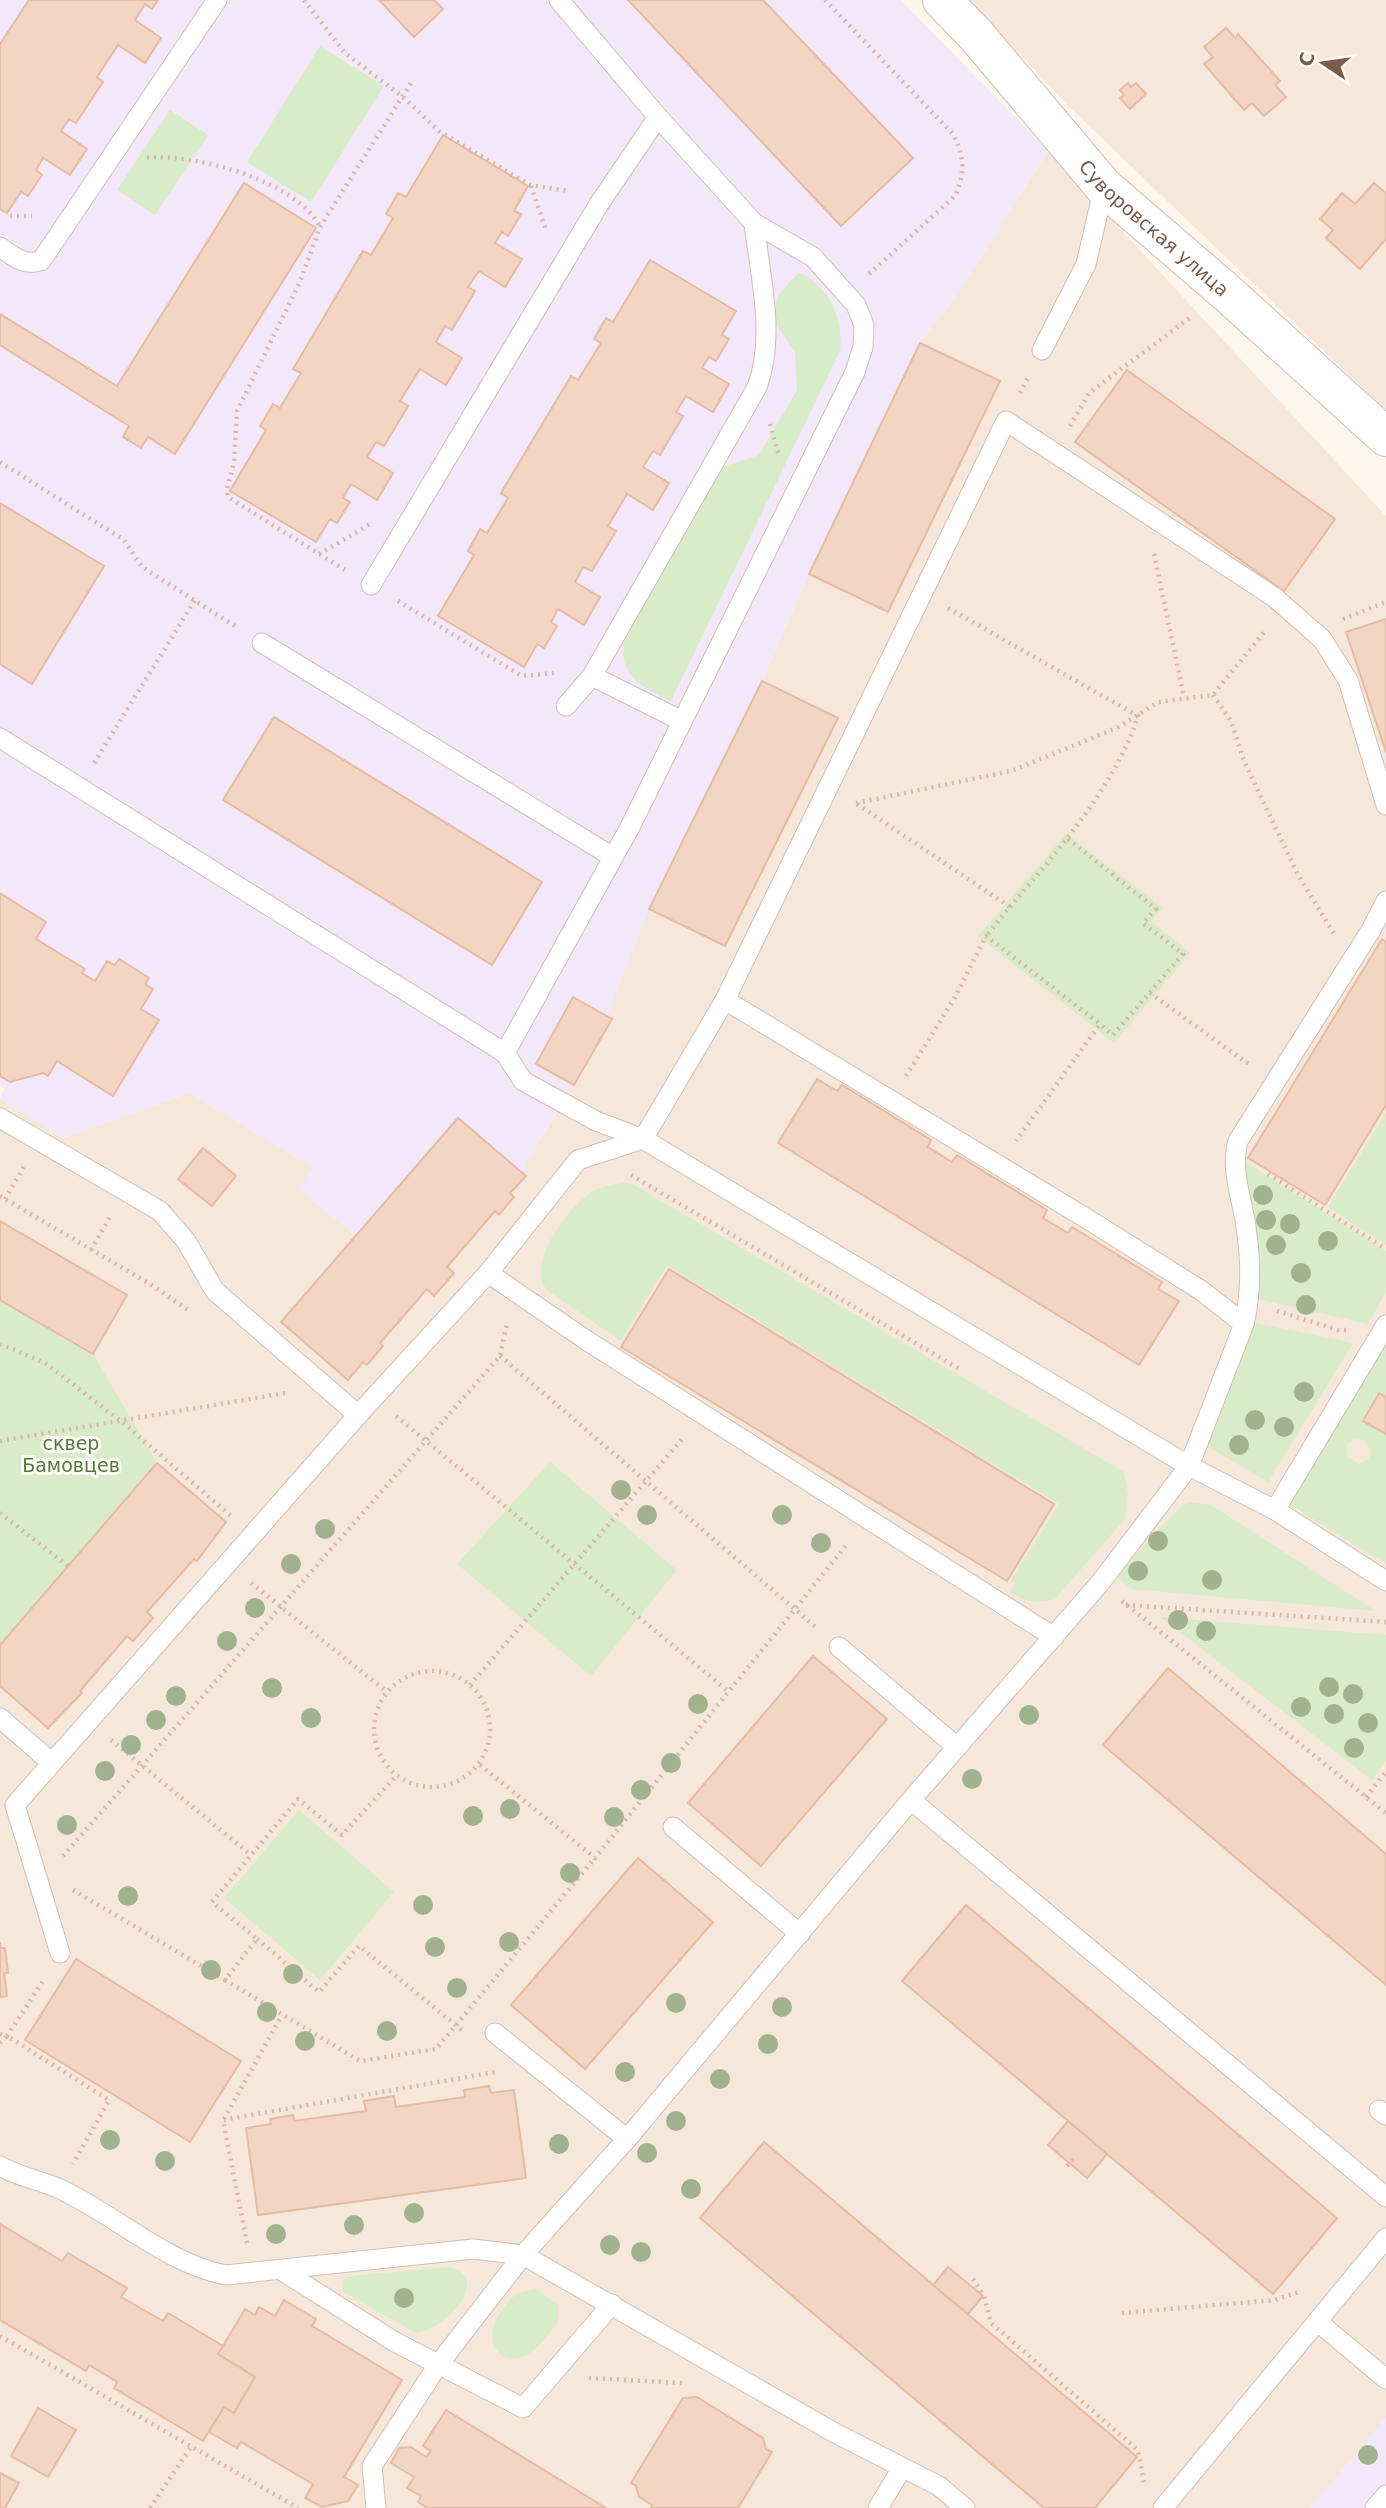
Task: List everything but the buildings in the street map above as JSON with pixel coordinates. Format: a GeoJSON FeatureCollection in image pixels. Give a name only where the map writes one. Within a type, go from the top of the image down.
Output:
{"type":"FeatureCollection","features":[{"type":"Feature","properties":{"kind":"street","name":"Суворовская улица"},"geometry":{"type":"LineString","coordinates":[[942,0],[992,54],[1104,187],[1226,292],[1386,437]]}},
{"type":"Feature","properties":{"kind":"lane"},"geometry":{"type":"LineString","coordinates":[[0,247],[23,262],[31,264],[41,261],[217,0]]}},
{"type":"Feature","properties":{"kind":"lane"},"geometry":{"type":"LineString","coordinates":[[505,1053],[613,857],[682,721],[855,372],[863,347],[864,325],[856,305],[813,257],[754,223],[658,117],[559,0]]}},
{"type":"Feature","properties":{"kind":"lane"},"geometry":{"type":"LineString","coordinates":[[371,585],[599,204],[658,117]]}},
{"type":"Feature","properties":{"kind":"lane"},"geometry":{"type":"LineString","coordinates":[[1042,350],[1086,264],[1104,187]]}},
{"type":"Feature","properties":{"kind":"lane"},"geometry":{"type":"LineString","coordinates":[[566,706],[592,676],[757,387],[765,364],[766,335],[754,223]]}},
{"type":"Feature","properties":{"kind":"lane"},"geometry":{"type":"LineString","coordinates":[[60,1953],[15,1805],[90,1723],[358,1415],[488,1273],[578,1160],[604,1154],[643,1139],[725,1000],[1006,421],[1285,606],[1313,631],[1336,658],[1348,680],[1386,805]]}},
{"type":"Feature","properties":{"kind":"lane"},"geometry":{"type":"LineString","coordinates":[[262,643],[613,857]]}},
{"type":"Feature","properties":{"kind":"lane"},"geometry":{"type":"LineString","coordinates":[[592,676],[682,721]]}},
{"type":"Feature","properties":{"kind":"lane"},"geometry":{"type":"LineString","coordinates":[[0,738],[505,1053],[523,1081],[596,1121],[643,1139],[1189,1466],[1275,1510],[1386,1581]]}},
{"type":"Feature","properties":{"kind":"lane"},"geometry":{"type":"LineString","coordinates":[[376,2508],[372,2466],[439,2365],[523,2255],[627,2139],[911,1800],[1100,1583],[1189,1466],[1244,1324],[1249,1303],[1250,1264],[1235,1153],[1238,1141],[1386,901]]}},
{"type":"Feature","properties":{"kind":"lane"},"geometry":{"type":"LineString","coordinates":[[725,1000],[999,1164],[1202,1292],[1244,1324]]}},
{"type":"Feature","properties":{"kind":"lane"},"geometry":{"type":"LineString","coordinates":[[0,1118],[160,1211],[186,1241],[215,1291],[358,1415]]}},
{"type":"Feature","properties":{"kind":"lane"},"geometry":{"type":"LineString","coordinates":[[488,1273],[512,1292],[1054,1637]]}},
{"type":"Feature","properties":{"kind":"lane"},"geometry":{"type":"LineString","coordinates":[[1275,1510],[1385,1327]]}},
{"type":"Feature","properties":{"kind":"lane"},"geometry":{"type":"LineString","coordinates":[[839,1647],[957,1747]]}},
{"type":"Feature","properties":{"kind":"lane"},"geometry":{"type":"LineString","coordinates":[[0,1718],[52,1763]]}},
{"type":"Feature","properties":{"kind":"lane"},"geometry":{"type":"LineString","coordinates":[[911,1800],[1386,2197]]}},
{"type":"Feature","properties":{"kind":"lane"},"geometry":{"type":"LineString","coordinates":[[673,1827],[800,1934]]}},
{"type":"Feature","properties":{"kind":"lane"},"geometry":{"type":"LineString","coordinates":[[495,2033],[627,2139]]}},
{"type":"Feature","properties":{"kind":"lane"},"geometry":{"type":"LineString","coordinates":[[0,2166],[14,2174],[59,2189],[199,2269],[226,2274],[473,2249],[523,2255],[902,2468],[939,2486],[965,2508]]}},
{"type":"Feature","properties":{"kind":"lane"},"geometry":{"type":"LineString","coordinates":[[1163,2508],[1386,2238]]}},
{"type":"Feature","properties":{"kind":"lane"},"geometry":{"type":"LineString","coordinates":[[281,2270],[395,2342],[523,2408],[612,2304]]}},
{"type":"Feature","properties":{"kind":"lane"},"geometry":{"type":"LineString","coordinates":[[1318,2322],[1386,2379]]}},
{"type":"Feature","properties":{"kind":"lane"},"geometry":{"type":"LineString","coordinates":[[878,2508],[902,2468]]}},
{"type":"Feature","properties":{"kind":"lane"},"geometry":{"type":"LineString","coordinates":[[1375,2508],[1386,2495]]}},
{"type":"Feature","properties":{"kind":"path"},"geometry":{"type":"LineString","coordinates":[[304,0],[345,53],[402,97],[439,131],[530,185],[568,191]]}},
{"type":"Feature","properties":{"kind":"path"},"geometry":{"type":"LineString","coordinates":[[825,0],[952,133],[960,146],[963,164],[961,183],[955,196],[847,295]]}},
{"type":"Feature","properties":{"kind":"path"},"geometry":{"type":"LineString","coordinates":[[411,83],[320,227],[299,284],[237,411],[234,462],[227,489],[228,497],[522,676],[541,672],[560,674]]}},
{"type":"Feature","properties":{"kind":"path"},"geometry":{"type":"LineString","coordinates":[[110,162],[158,157],[238,170],[256,176],[304,208],[320,227]]}},
{"type":"Feature","properties":{"kind":"path"},"geometry":{"type":"LineString","coordinates":[[530,185],[547,236]]}},
{"type":"Feature","properties":{"kind":"path"},"geometry":{"type":"LineString","coordinates":[[0,215],[40,215]]}},
{"type":"Feature","properties":{"kind":"path"},"geometry":{"type":"LineString","coordinates":[[1054,453],[1089,393],[1226,292]]}},
{"type":"Feature","properties":{"kind":"path"},"geometry":{"type":"LineString","coordinates":[[1006,421],[1042,350]]}},
{"type":"Feature","properties":{"kind":"path"},"geometry":{"type":"LineString","coordinates":[[757,387],[774,433],[789,505]]}},
{"type":"Feature","properties":{"kind":"path"},"geometry":{"type":"LineString","coordinates":[[0,462],[124,540],[142,567],[262,643]]}},
{"type":"Feature","properties":{"kind":"path"},"geometry":{"type":"LineString","coordinates":[[1146,512],[1184,697]]}},
{"type":"Feature","properties":{"kind":"path"},"geometry":{"type":"LineString","coordinates":[[923,594],[1138,716]]}},
{"type":"Feature","properties":{"kind":"path"},"geometry":{"type":"LineString","coordinates":[[79,788],[195,600]]}},
{"type":"Feature","properties":{"kind":"path"},"geometry":{"type":"LineString","coordinates":[[1313,631],[1386,602]]}},
{"type":"Feature","properties":{"kind":"path"},"geometry":{"type":"LineString","coordinates":[[857,804],[1011,771],[1119,727],[1158,702],[1213,695],[1285,606]]}},
{"type":"Feature","properties":{"kind":"path"},"geometry":{"type":"LineString","coordinates":[[1213,695],[1231,720],[1244,761],[1297,873],[1349,962]]}},
{"type":"Feature","properties":{"kind":"path"},"geometry":{"type":"LineString","coordinates":[[892,1099],[954,999],[986,936],[1068,839],[1131,738],[1138,716]]}},
{"type":"Feature","properties":{"kind":"path"},"geometry":{"type":"LineString","coordinates":[[827,788],[857,804],[1010,907]]}},
{"type":"Feature","properties":{"kind":"path"},"geometry":{"type":"LineString","coordinates":[[986,936],[1114,1035],[1183,954],[1143,923],[1156,909],[1068,839]]}},
{"type":"Feature","properties":{"kind":"path"},"geometry":{"type":"LineString","coordinates":[[1150,993],[1274,1082]]}},
{"type":"Feature","properties":{"kind":"path"},"geometry":{"type":"LineString","coordinates":[[999,1164],[1100,1024]]}},
{"type":"Feature","properties":{"kind":"path"},"geometry":{"type":"LineString","coordinates":[[1235,1153],[1386,1249]]}},
{"type":"Feature","properties":{"kind":"path"},"geometry":{"type":"LineString","coordinates":[[604,1154],[641,1183],[963,1371]]}},
{"type":"Feature","properties":{"kind":"path"},"geometry":{"type":"LineString","coordinates":[[0,1196],[150,1284],[195,1315]]}},
{"type":"Feature","properties":{"kind":"path"},"geometry":{"type":"LineString","coordinates":[[512,1292],[500,1356],[142,1765],[39,1878],[61,1883],[360,2061],[436,2049],[595,1858],[868,1518]]}},
{"type":"Feature","properties":{"kind":"path"},"geometry":{"type":"LineString","coordinates":[[1249,1303],[1338,1329],[1385,1327]]}},
{"type":"Feature","properties":{"kind":"path"},"geometry":{"type":"LineString","coordinates":[[0,1344],[45,1363],[122,1422],[253,1534]]}},
{"type":"Feature","properties":{"kind":"path"},"geometry":{"type":"LineString","coordinates":[[500,1356],[839,1647]]}},
{"type":"Feature","properties":{"kind":"path"},"geometry":{"type":"LineString","coordinates":[[0,1441],[325,1387]]}},
{"type":"Feature","properties":{"kind":"path"},"geometry":{"type":"LineString","coordinates":[[374,1398],[729,1692]]}},
{"type":"Feature","properties":{"kind":"path"},"geometry":{"type":"LineString","coordinates":[[470,1685],[704,1413]]}},
{"type":"Feature","properties":{"kind":"path"},"geometry":{"type":"LineString","coordinates":[[0,1513],[68,1566]]}},
{"type":"Feature","properties":{"kind":"path"},"geometry":{"type":"LineString","coordinates":[[227,1564],[387,1692]]}},
{"type":"Feature","properties":{"kind":"path"},"geometry":{"type":"LineString","coordinates":[[1100,1583],[1386,1813]]}},
{"type":"Feature","properties":{"kind":"path"},"geometry":{"type":"LineString","coordinates":[[1125,1604],[1386,1622]]}},
{"type":"Feature","properties":{"kind":"path"},"geometry":{"type":"LineString","coordinates":[[437,1671],[455,1675],[470,1685],[482,1698],[489,1714],[491,1732],[480,1765],[449,1786],[431,1788],[413,1785],[396,1776],[384,1762],[376,1745],[374,1726],[378,1708],[387,1692],[401,1680],[418,1672],[437,1671]]}},
{"type":"Feature","properties":{"kind":"path"},"geometry":{"type":"LineString","coordinates":[[90,1723],[251,1855]]}},
{"type":"Feature","properties":{"kind":"path"},"geometry":{"type":"LineString","coordinates":[[480,1765],[595,1858]]}},
{"type":"Feature","properties":{"kind":"path"},"geometry":{"type":"LineString","coordinates":[[1366,1797],[1386,1772]]}},
{"type":"Feature","properties":{"kind":"path"},"geometry":{"type":"LineString","coordinates":[[396,1776],[341,1836],[298,1799],[212,1902],[319,1992],[359,1945],[474,2040]]}},
{"type":"Feature","properties":{"kind":"path"},"geometry":{"type":"LineString","coordinates":[[225,1980],[257,1939]]}},
{"type":"Feature","properties":{"kind":"path"},"geometry":{"type":"LineString","coordinates":[[0,2043],[60,1953]]}},
{"type":"Feature","properties":{"kind":"path"},"geometry":{"type":"LineString","coordinates":[[253,2273],[223,2120],[282,2015]]}},
{"type":"Feature","properties":{"kind":"path"},"geometry":{"type":"LineString","coordinates":[[0,2035],[7,2036],[109,2100],[59,2189]]}},
{"type":"Feature","properties":{"kind":"path"},"geometry":{"type":"LineString","coordinates":[[223,2120],[534,2064]]}},
{"type":"Feature","properties":{"kind":"path"},"geometry":{"type":"LineString","coordinates":[[1067,2166],[1073,2159]]}},
{"type":"Feature","properties":{"kind":"path"},"geometry":{"type":"LineString","coordinates":[[1122,2313],[1275,2300],[1359,2271]]}},
{"type":"Feature","properties":{"kind":"path"},"geometry":{"type":"LineString","coordinates":[[973,2279],[984,2296],[991,2323],[1138,2450],[1145,2488]]}},
{"type":"Feature","properties":{"kind":"path"},"geometry":{"type":"LineString","coordinates":[[0,2336],[298,2508]]}},
{"type":"Feature","properties":{"kind":"path"},"geometry":{"type":"LineString","coordinates":[[587,2378],[690,2384]]}},
{"type":"Feature","properties":{"kind":"path"},"geometry":{"type":"LineString","coordinates":[[149,2508],[191,2446]]}},
{"type":"Feature","properties":{"kind":"shaded area"},"geometry":{"type":"Polygon","coordinates":[[[0,0],[901,0],[1048,151],[961,289],[920,343],[809,574],[762,681],[649,909],[607,1016],[612,1019],[526,1163],[526,1176],[458,1118],[355,1236],[298,1189],[313,1168],[189,1093],[63,1138],[0,1099],[4,1088],[0,1086],[0,0]]]}},
{"type":"Feature","properties":{"kind":"shaded area"},"geometry":{"type":"Polygon","coordinates":[[[970,0],[1386,0],[1386,411],[1061,99],[970,0]]]}},
{"type":"Feature","properties":{"kind":"shaded area"},"geometry":{"type":"Polygon","coordinates":[[[1048,151],[1386,516],[1386,2508],[0,2508],[0,1099],[63,1138],[189,1093],[314,1168],[370,1220],[458,1118],[525,1176],[526,1163],[562,1104],[606,1016],[649,909],[762,681],[809,574],[920,343],[961,289],[1048,151]]]}},
{"type":"Feature","properties":{"kind":"shaded area"},"geometry":{"type":"Polygon","coordinates":[[[1386,2417],[1386,2508],[1310,2508],[1386,2417]]]}},
{"type":"Feature","properties":{"kind":"green space"},"geometry":{"type":"Polygon","coordinates":[[[320,46],[384,86],[311,202],[247,162],[320,46]]]}},
{"type":"Feature","properties":{"kind":"green space"},"geometry":{"type":"Polygon","coordinates":[[[170,110],[208,135],[155,215],[117,190],[170,110]]]}},
{"type":"Feature","properties":{"kind":"green space"},"geometry":{"type":"Polygon","coordinates":[[[798,273],[819,286],[832,305],[840,328],[840,351],[671,701],[638,683],[631,675],[623,657],[626,631],[722,467],[759,455],[797,390],[795,352],[775,323],[774,311],[779,294],[798,273]]]}},
{"type":"Feature","properties":{"kind":"green space"},"geometry":{"type":"Polygon","coordinates":[[[1066,834],[1164,908],[1151,921],[1190,953],[1114,1043],[978,936],[1066,834]]]}},
{"type":"Feature","properties":{"kind":"green space"},"geometry":{"type":"Polygon","coordinates":[[[1386,1113],[1386,1245],[1328,1207],[1386,1113]]]}},
{"type":"Feature","properties":{"kind":"green space"},"geometry":{"type":"Polygon","coordinates":[[[1244,1161],[1386,1251],[1386,1292],[1368,1324],[1258,1299],[1258,1250],[1244,1161]]]}},
{"type":"Feature","properties":{"kind":"green space"},"geometry":{"type":"Polygon","coordinates":[[[629,1182],[1124,1472],[1128,1494],[1125,1519],[1055,1599],[1037,1602],[1026,1600],[1010,1592],[1015,1583],[1011,1580],[1059,1504],[667,1265],[621,1341],[547,1290],[542,1279],[542,1265],[553,1236],[572,1209],[592,1192],[629,1182]]]}},
{"type":"Feature","properties":{"kind":"green space","name":"сквер Бамовцев"},"geometry":{"type":"Polygon","coordinates":[[[0,1300],[93,1354],[157,1463],[0,1645],[0,1300]]]}},
{"type":"Feature","properties":{"kind":"green space"},"geometry":{"type":"Polygon","coordinates":[[[1252,1322],[1353,1343],[1268,1482],[1205,1445],[1252,1322]]]}},
{"type":"Feature","properties":{"kind":"green space"},"geometry":{"type":"Polygon","coordinates":[[[1386,1338],[1386,1564],[1289,1504],[1386,1338]],[[1355,1439],[1348,1444],[1346,1456],[1359,1464],[1369,1458],[1371,1450],[1364,1440],[1355,1439]]]}},
{"type":"Feature","properties":{"kind":"green space"},"geometry":{"type":"Polygon","coordinates":[[[550,1462],[677,1570],[591,1676],[457,1564],[550,1462]]]}},
{"type":"Feature","properties":{"kind":"green space"},"geometry":{"type":"Polygon","coordinates":[[[1190,1502],[1211,1505],[1376,1611],[1131,1589],[1116,1576],[1179,1508],[1190,1502]]]}},
{"type":"Feature","properties":{"kind":"green space"},"geometry":{"type":"Polygon","coordinates":[[[1160,1617],[1386,1635],[1386,1761],[1372,1780],[1160,1617]]]}},
{"type":"Feature","properties":{"kind":"green space"},"geometry":{"type":"Polygon","coordinates":[[[299,1810],[394,1892],[320,1980],[224,1898],[299,1810]]]}},
{"type":"Feature","properties":{"kind":"green space"},"geometry":{"type":"Polygon","coordinates":[[[449,2267],[462,2273],[467,2282],[466,2292],[451,2314],[427,2330],[416,2333],[343,2292],[342,2282],[351,2276],[449,2267]]]}},
{"type":"Feature","properties":{"kind":"green space"},"geometry":{"type":"Polygon","coordinates":[[[535,2289],[558,2304],[558,2323],[534,2350],[520,2357],[502,2356],[493,2340],[495,2323],[504,2307],[517,2293],[535,2289]]]}}]}
